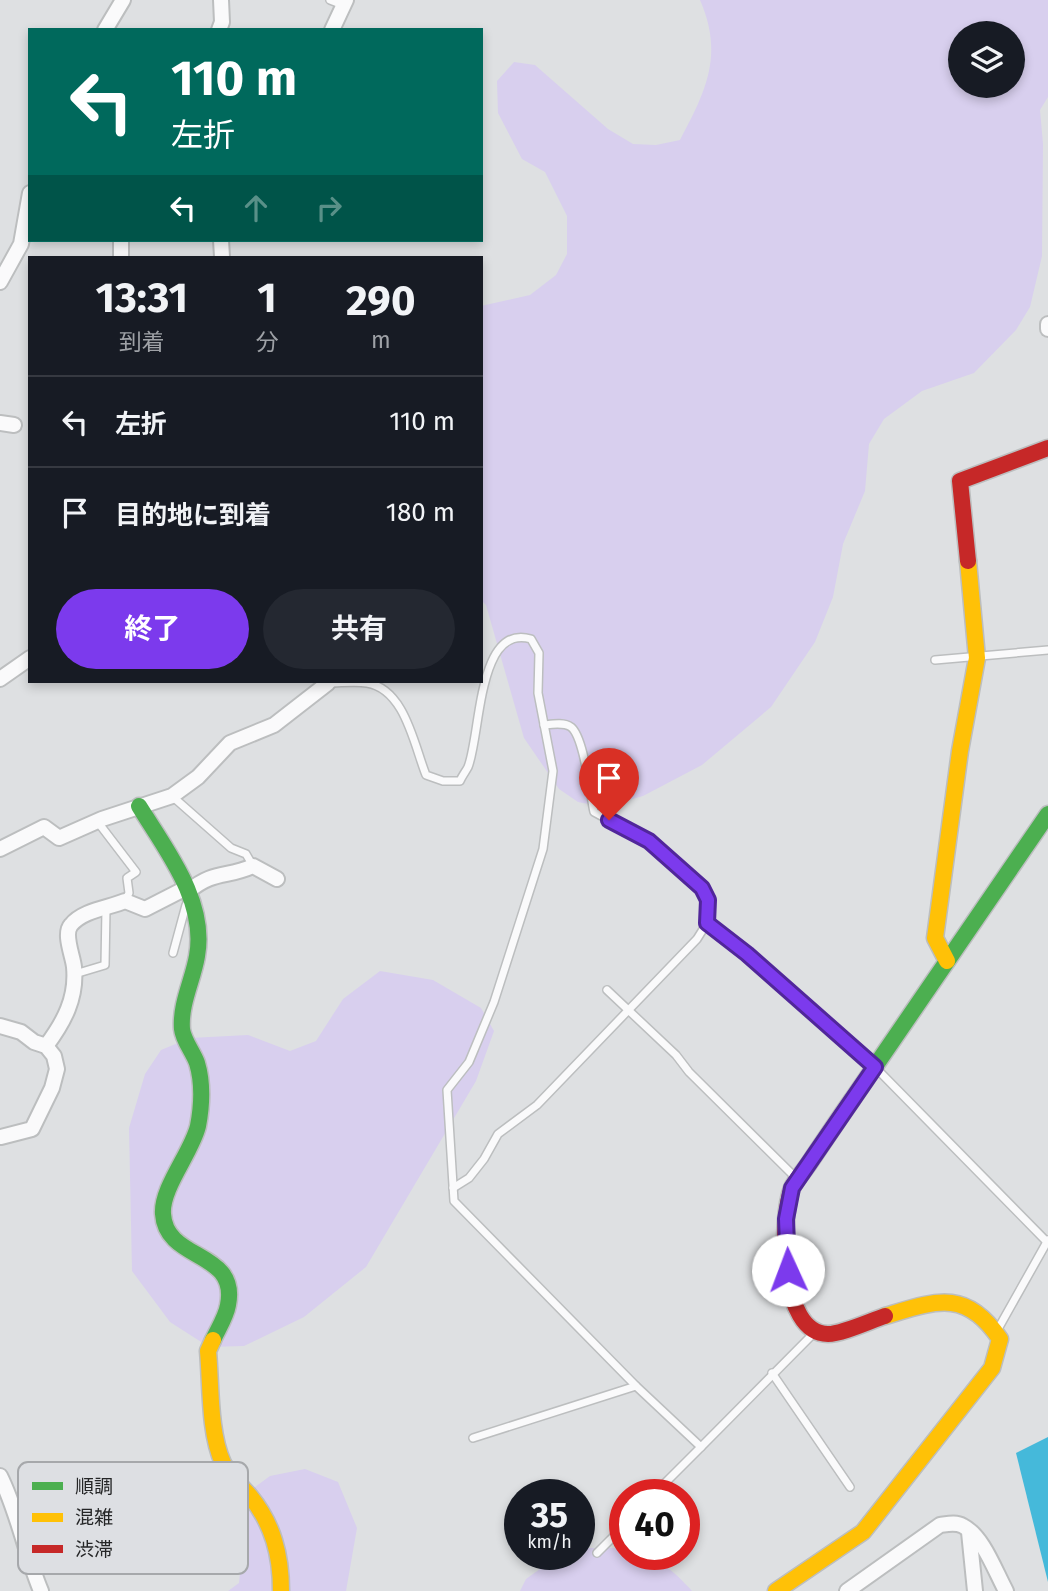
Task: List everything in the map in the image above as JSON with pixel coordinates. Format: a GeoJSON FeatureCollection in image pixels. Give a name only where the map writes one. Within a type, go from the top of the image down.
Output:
{"type":"FeatureCollection","features":[{"type":"Feature","properties":{"kind":"street"},"geometry":{"type":"LineString","coordinates":[[106,28],[123,0]]}},
{"type":"Feature","properties":{"kind":"street"},"geometry":{"type":"LineString","coordinates":[[220,28],[221,0]]}},
{"type":"Feature","properties":{"kind":"street"},"geometry":{"type":"LineString","coordinates":[[333,28],[340,2]]}},
{"type":"Feature","properties":{"kind":"street"},"geometry":{"type":"LineString","coordinates":[[0,282],[21,244],[28,204]]}},
{"type":"Feature","properties":{"kind":"street"},"geometry":{"type":"LineString","coordinates":[[947,961],[935,938],[960,751],[977,658],[960,481],[1048,448]]}},
{"type":"Feature","properties":{"kind":"street"},"geometry":{"type":"LineString","coordinates":[[0,679],[28,658]]}},
{"type":"Feature","properties":{"kind":"street"},"geometry":{"type":"LineString","coordinates":[[0,849],[44,827],[59,838],[97,821],[172,796],[198,777],[230,743],[274,725],[325,683]]}},
{"type":"Feature","properties":{"kind":"street"},"geometry":{"type":"LineString","coordinates":[[139,806],[189,889],[198,933],[182,1030],[197,1063],[202,1098],[197,1129],[162,1211],[166,1233],[177,1244],[204,1257],[219,1270],[228,1287],[228,1306],[208,1350],[217,1446],[222,1462]]}},
{"type":"Feature","properties":{"kind":"street"},"geometry":{"type":"LineString","coordinates":[[776,1591],[863,1532],[992,1368],[1000,1339],[986,1318],[962,1305],[934,1301],[828,1334],[814,1333],[800,1321],[789,1296],[786,1219],[792,1188],[797,1180],[947,961],[1043,830],[1048,814]]}},
{"type":"Feature","properties":{"kind":"street"},"geometry":{"type":"LineString","coordinates":[[46,1046],[61,1026],[73,999],[74,975],[68,932],[71,925],[91,912],[125,901],[145,909],[189,889],[205,878],[253,866],[277,879]]}},
{"type":"Feature","properties":{"kind":"street"},"geometry":{"type":"LineString","coordinates":[[0,1026],[21,1032],[34,1042],[46,1046],[54,1056],[57,1069],[52,1088],[32,1129],[1,1137]]}},
{"type":"Feature","properties":{"kind":"street"},"geometry":{"type":"LineString","coordinates":[[0,1476],[9,1494],[18,1525]]}},
{"type":"Feature","properties":{"kind":"street"},"geometry":{"type":"LineString","coordinates":[[248,1495],[272,1530],[281,1570],[281,1591]]}},
{"type":"Feature","properties":{"kind":"street"},"geometry":{"type":"LineString","coordinates":[[847,1591],[940,1525],[956,1524],[965,1526],[980,1544],[1006,1591]]}},
{"type":"Feature","properties":{"kind":"street"},"geometry":{"type":"LineString","coordinates":[[969,1532],[975,1591]]}},
{"type":"Feature","properties":{"kind":"street"},"geometry":{"type":"LineString","coordinates":[[34,1574],[41,1591]]}},
{"type":"Feature","properties":{"kind":"lane"},"geometry":{"type":"LineString","coordinates":[[368,683],[389,692],[402,713],[426,775],[443,781],[460,781],[468,766],[479,708],[493,656],[508,639],[520,635],[531,639],[539,653],[538,693],[553,771],[543,849],[494,1002],[469,1062],[447,1090],[454,1201],[636,1386],[701,1447]]}},
{"type":"Feature","properties":{"kind":"lane"},"geometry":{"type":"LineString","coordinates":[[935,660],[1048,650]]}},
{"type":"Feature","properties":{"kind":"lane"},"geometry":{"type":"LineString","coordinates":[[453,1188],[469,1178],[498,1134],[537,1105],[697,939],[707,923],[708,900],[702,888],[649,841],[594,812],[579,738],[572,728],[559,723],[544,725]]}},
{"type":"Feature","properties":{"kind":"lane"},"geometry":{"type":"LineString","coordinates":[[172,796],[231,848],[246,853],[253,866]]}},
{"type":"Feature","properties":{"kind":"lane"},"geometry":{"type":"LineString","coordinates":[[97,821],[136,872],[127,878],[130,893],[125,901]]}},
{"type":"Feature","properties":{"kind":"lane"},"geometry":{"type":"LineString","coordinates":[[173,953],[189,889]]}},
{"type":"Feature","properties":{"kind":"lane"},"geometry":{"type":"LineString","coordinates":[[74,975],[105,965],[106,909]]}},
{"type":"Feature","properties":{"kind":"lane"},"geometry":{"type":"LineString","coordinates":[[707,923],[747,954],[875,1067],[1047,1242],[996,1333]]}},
{"type":"Feature","properties":{"kind":"lane"},"geometry":{"type":"LineString","coordinates":[[607,990],[676,1055],[689,1072],[797,1180]]}},
{"type":"Feature","properties":{"kind":"lane"},"geometry":{"type":"LineString","coordinates":[[669,1479],[814,1333]]}},
{"type":"Feature","properties":{"kind":"lane"},"geometry":{"type":"LineString","coordinates":[[772,1373],[850,1487]]}},
{"type":"Feature","properties":{"kind":"lane"},"geometry":{"type":"LineString","coordinates":[[473,1438],[636,1386]]}},
{"type":"Feature","properties":{"kind":"lane"},"geometry":{"type":"LineString","coordinates":[[597,1553],[609,1541]]}},
{"type":"Feature","properties":{"kind":"shaded area"},"geometry":{"type":"Polygon","coordinates":[[[700,0],[1048,0],[1048,97],[1040,110],[1043,144],[1042,256],[1030,307],[1016,330],[974,373],[922,391],[884,419],[869,444],[865,491],[843,544],[833,597],[815,642],[771,707],[702,765],[643,796],[604,807],[578,802],[559,789],[524,738],[483,602],[483,306],[530,295],[556,275],[567,254],[567,216],[545,172],[522,159],[498,113],[497,81],[514,62],[535,65],[608,129],[633,144],[656,145],[680,140],[704,89],[711,56],[711,38],[700,0]]]}},
{"type":"Feature","properties":{"kind":"shaded area"},"geometry":{"type":"Polygon","coordinates":[[[380,971],[433,980],[481,1008],[494,1031],[476,1081],[366,1267],[304,1317],[244,1346],[209,1347],[170,1322],[132,1271],[129,1128],[145,1074],[161,1050],[190,1038],[248,1035],[290,1051],[316,1041],[343,999],[380,971]]]}},
{"type":"Feature","properties":{"kind":"shaded area"},"geometry":{"type":"Polygon","coordinates":[[[305,1469],[338,1482],[357,1528],[346,1591],[228,1591],[239,1583],[240,1574],[248,1574],[248,1492],[270,1476],[305,1469]]]}},
{"type":"Feature","properties":{"kind":"shaded area"},"geometry":{"type":"Polygon","coordinates":[[[595,1548],[609,1548],[609,1570],[670,1570],[692,1591],[520,1591],[526,1579],[539,1570],[595,1570],[595,1548]]]}},
{"type":"Feature","properties":{"kind":"water"},"geometry":{"type":"Polygon","coordinates":[[[1048,1437],[1048,1582],[1016,1453],[1048,1437]]]}},
{"type":"Feature","properties":{"kind":"traffic: fast"},"geometry":{"type":"LineString","coordinates":[[139,806],[182,877],[196,916],[197,956],[185,1001],[182,1029],[199,1071],[200,1110],[195,1136],[167,1193],[163,1214],[167,1229],[176,1241],[223,1274],[228,1287],[228,1305],[213,1340]]}},
{"type":"Feature","properties":{"kind":"traffic: fast"},"geometry":{"type":"LineString","coordinates":[[852,1100],[1048,814]]}},
{"type":"Feature","properties":{"kind":"traffic: slow"},"geometry":{"type":"LineString","coordinates":[[947,961],[935,938],[960,751],[977,658],[968,561]]}},
{"type":"Feature","properties":{"kind":"traffic: slow"},"geometry":{"type":"LineString","coordinates":[[776,1591],[863,1532],[992,1368],[1000,1339],[975,1312],[962,1305],[934,1303],[885,1316]]}},
{"type":"Feature","properties":{"kind":"traffic: slow"},"geometry":{"type":"LineString","coordinates":[[213,1340],[208,1351],[213,1423],[223,1462]]}},
{"type":"Feature","properties":{"kind":"traffic: slow"},"geometry":{"type":"LineString","coordinates":[[248,1494],[265,1518],[274,1540],[281,1591]]}},
{"type":"Feature","properties":{"kind":"traffic: jam"},"geometry":{"type":"LineString","coordinates":[[968,561],[960,481],[1048,448]]}},
{"type":"Feature","properties":{"kind":"traffic: jam"},"geometry":{"type":"LineString","coordinates":[[852,1100],[792,1188],[786,1224],[787,1273],[800,1316],[812,1329],[834,1333],[885,1316]]}},
{"type":"Feature","properties":{"kind":"route"},"geometry":{"type":"LineString","coordinates":[[609,820],[649,841],[702,888],[708,900],[707,923],[782,984],[810,1012],[875,1067],[792,1188],[786,1219],[788,1270]]}}]}
